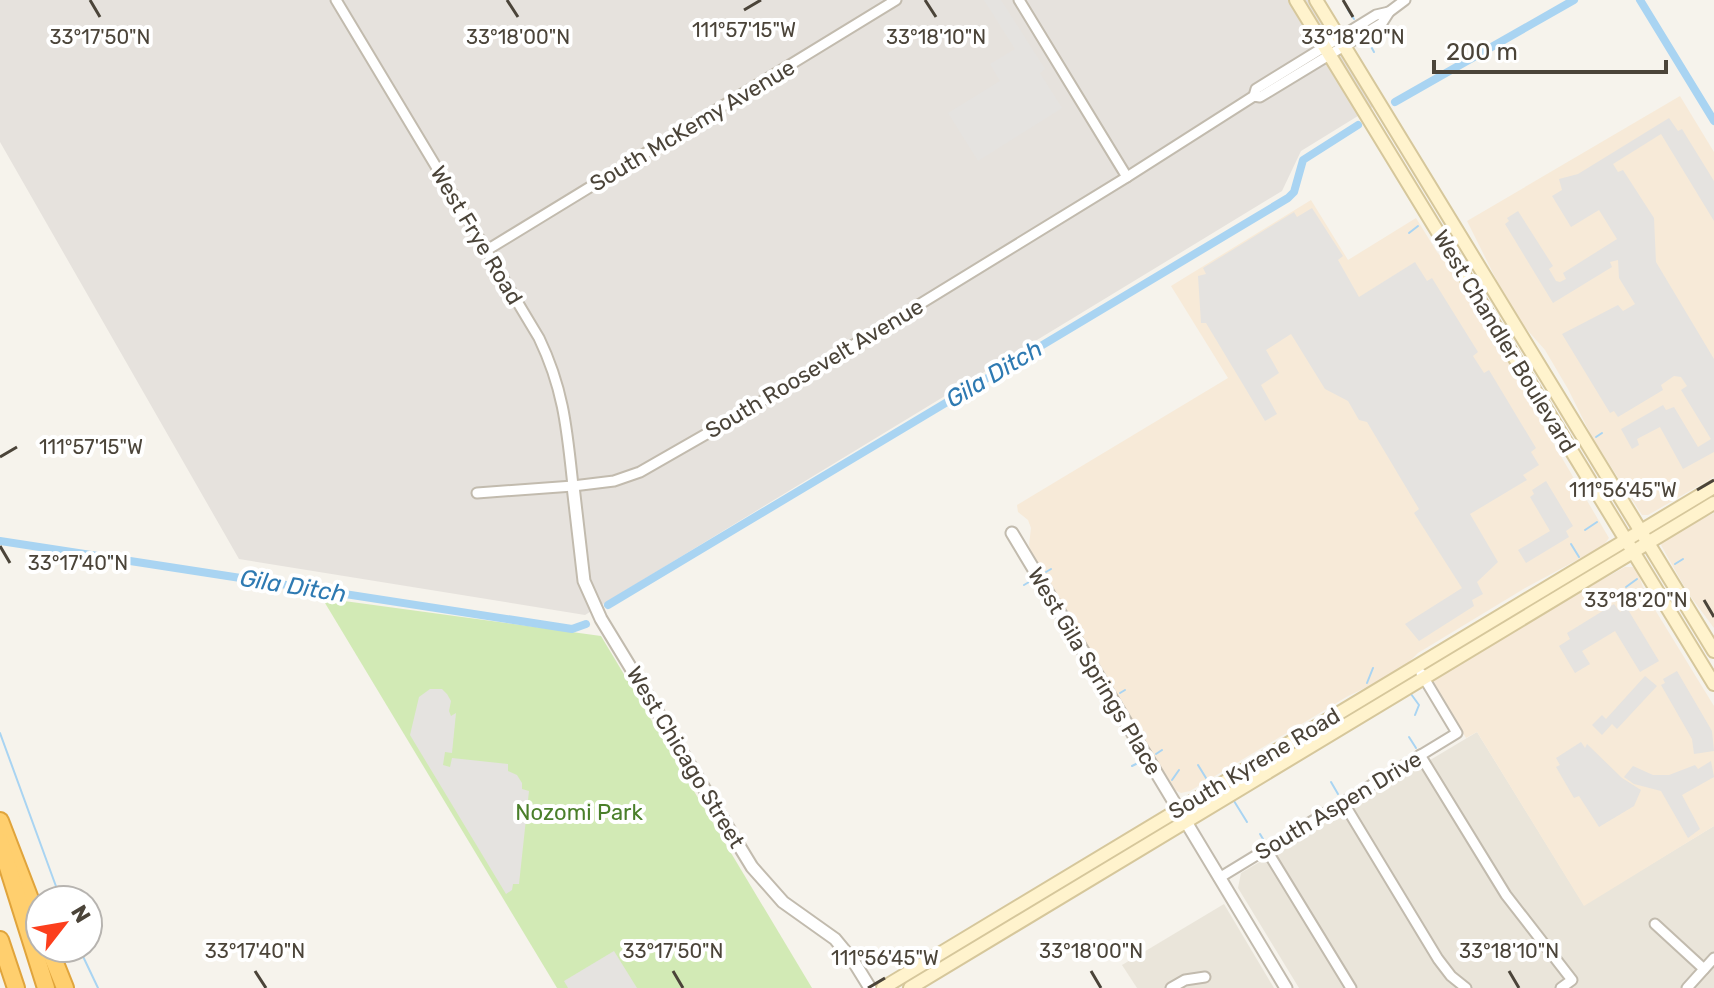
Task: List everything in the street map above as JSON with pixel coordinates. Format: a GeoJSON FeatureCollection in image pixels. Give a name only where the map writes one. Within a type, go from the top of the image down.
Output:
{"type":"FeatureCollection","features":[{"type":"Feature","properties":{"kind":"highway"},"geometry":{"type":"LineString","coordinates":[[0,821],[24,884]]}},
{"type":"Feature","properties":{"kind":"highway"},"geometry":{"type":"LineString","coordinates":[[0,842],[46,988]]}},
{"type":"Feature","properties":{"kind":"highway"},"geometry":{"type":"LineString","coordinates":[[0,940],[16,988]]}},
{"type":"Feature","properties":{"kind":"highway"},"geometry":{"type":"LineString","coordinates":[[55,964],[65,988]]}},
{"type":"Feature","properties":{"kind":"main road","name":"West Chandler Boulevard"},"geometry":{"type":"LineString","coordinates":[[1296,0],[1714,684]]}},
{"type":"Feature","properties":{"kind":"main road","name":"West Chandler Boulevard"},"geometry":{"type":"LineString","coordinates":[[1316,0],[1714,651]]}},
{"type":"Feature","properties":{"kind":"main road"},"geometry":{"type":"LineString","coordinates":[[1629,545],[1640,530],[1714,487]]}},
{"type":"Feature","properties":{"kind":"main road"},"geometry":{"type":"LineString","coordinates":[[1629,545],[1648,542],[1714,503]]}},
{"type":"Feature","properties":{"kind":"main road","name":"South Kyrene Road"},"geometry":{"type":"LineString","coordinates":[[883,988],[1181,815],[1420,671],[1523,617],[1629,545]]}},
{"type":"Feature","properties":{"kind":"main road","name":"South Kyrene Road"},"geometry":{"type":"LineString","coordinates":[[1420,671],[1494,619],[1629,545]]}},
{"type":"Feature","properties":{"kind":"main road"},"geometry":{"type":"LineString","coordinates":[[1494,619],[1523,617]]}},
{"type":"Feature","properties":{"kind":"main road","name":"South Kyrene Road"},"geometry":{"type":"LineString","coordinates":[[910,988],[1181,815]]}},
{"type":"Feature","properties":{"kind":"street","name":"West Frye Road"},"geometry":{"type":"LineString","coordinates":[[336,0],[539,338],[559,386],[566,417],[573,486]]}},
{"type":"Feature","properties":{"kind":"street","name":"South McKemy Avenue"},"geometry":{"type":"LineString","coordinates":[[487,250],[896,0]]}},
{"type":"Feature","properties":{"kind":"street"},"geometry":{"type":"LineString","coordinates":[[1019,0],[1127,177]]}},
{"type":"Feature","properties":{"kind":"street","name":"South Roosevelt Avenue"},"geometry":{"type":"LineString","coordinates":[[477,493],[614,481],[640,472],[736,417],[1127,177],[1254,96],[1256,89],[1382,23],[1389,12],[1405,0]]}},
{"type":"Feature","properties":{"kind":"street","name":"West Chicago Street"},"geometry":{"type":"LineString","coordinates":[[573,486],[584,581],[601,619],[752,867],[783,902],[835,939],[870,988]]}},
{"type":"Feature","properties":{"kind":"street","name":"West Gila Springs Place"},"geometry":{"type":"LineString","coordinates":[[1012,533],[1286,988]]}},
{"type":"Feature","properties":{"kind":"street","name":"South Aspen Drive"},"geometry":{"type":"LineString","coordinates":[[1219,878],[1457,733],[1420,671]]}},
{"type":"Feature","properties":{"kind":"street"},"geometry":{"type":"LineString","coordinates":[[1420,755],[1500,886],[1572,980],[1561,988]]}},
{"type":"Feature","properties":{"kind":"street"},"geometry":{"type":"LineString","coordinates":[[1343,802],[1444,968],[1466,988]]}},
{"type":"Feature","properties":{"kind":"street"},"geometry":{"type":"LineString","coordinates":[[1266,849],[1351,988]]}},
{"type":"Feature","properties":{"kind":"street"},"geometry":{"type":"LineString","coordinates":[[1655,924],[1704,969]]}},
{"type":"Feature","properties":{"kind":"street"},"geometry":{"type":"LineString","coordinates":[[1687,988],[1714,958]]}},
{"type":"Feature","properties":{"kind":"street"},"geometry":{"type":"LineString","coordinates":[[1171,988],[1185,980],[1205,977]]}},
{"type":"Feature","properties":{"kind":"shaded area"},"geometry":{"type":"Polygon","coordinates":[[[0,0],[1316,0],[1379,103],[1301,151],[1282,191],[585,615],[239,559],[0,142],[0,0]]]}},
{"type":"Feature","properties":{"kind":"shaded area"},"geometry":{"type":"Polygon","coordinates":[[[984,0],[1001,0],[1045,69],[1040,73],[1062,108],[978,161],[948,113],[1000,81],[990,64],[1015,49],[984,0]]]}},
{"type":"Feature","properties":{"kind":"shaded area"},"geometry":{"type":"Polygon","coordinates":[[[1680,96],[1714,152],[1714,477],[1648,515],[1642,515],[1592,437],[1545,350],[1523,325],[1467,221],[1680,96]]]}},
{"type":"Feature","properties":{"kind":"shaded area"},"geometry":{"type":"Polygon","coordinates":[[[1669,118],[1678,131],[1682,129],[1714,181],[1714,221],[1661,134],[1613,164],[1618,172],[1623,170],[1654,218],[1656,262],[1714,359],[1714,452],[1683,469],[1660,427],[1637,439],[1639,445],[1632,449],[1621,429],[1663,405],[1666,410],[1674,407],[1698,447],[1711,439],[1681,390],[1687,386],[1681,377],[1674,376],[1661,385],[1663,390],[1618,417],[1614,411],[1610,413],[1562,334],[1618,305],[1623,311],[1635,304],[1619,278],[1618,260],[1610,262],[1612,267],[1553,303],[1505,224],[1509,221],[1507,218],[1518,211],[1553,266],[1549,269],[1556,281],[1566,279],[1563,273],[1617,239],[1599,210],[1571,227],[1552,196],[1562,190],[1559,179],[1578,174],[1669,118]]]}},
{"type":"Feature","properties":{"kind":"shaded area"},"geometry":{"type":"Polygon","coordinates":[[[1311,200],[1348,260],[1416,218],[1437,252],[1450,266],[1493,344],[1507,359],[1609,538],[1603,546],[1527,587],[1418,653],[1380,681],[1348,696],[1190,791],[1181,793],[1175,790],[1031,552],[1031,528],[1028,520],[1018,512],[1017,505],[1228,378],[1171,286],[1311,200]]]}},
{"type":"Feature","properties":{"kind":"shaded area"},"geometry":{"type":"Polygon","coordinates":[[[1312,208],[1343,256],[1338,260],[1359,297],[1415,262],[1427,281],[1432,278],[1478,352],[1473,356],[1484,373],[1489,370],[1536,448],[1531,452],[1539,465],[1523,475],[1527,480],[1470,514],[1498,562],[1477,582],[1483,594],[1472,600],[1474,606],[1419,641],[1405,624],[1462,588],[1414,513],[1419,509],[1367,422],[1359,420],[1348,401],[1325,389],[1291,334],[1266,350],[1279,373],[1261,385],[1277,414],[1265,421],[1206,323],[1201,323],[1198,276],[1206,274],[1203,268],[1294,212],[1297,217],[1312,208]]]}},
{"type":"Feature","properties":{"kind":"shaded area"},"geometry":{"type":"Polygon","coordinates":[[[1546,481],[1573,526],[1566,531],[1569,537],[1526,563],[1518,550],[1550,531],[1530,497],[1534,494],[1532,490],[1546,481]]]}},
{"type":"Feature","properties":{"kind":"shaded area"},"geometry":{"type":"Polygon","coordinates":[[[1714,513],[1714,628],[1688,593],[1661,545],[1666,537],[1714,513]]]}},
{"type":"Feature","properties":{"kind":"shaded area"},"geometry":{"type":"Polygon","coordinates":[[[1625,567],[1633,567],[1637,571],[1646,595],[1714,706],[1714,826],[1584,906],[1477,732],[1466,738],[1433,682],[1434,678],[1625,567]]]}},
{"type":"Feature","properties":{"kind":"shaded area"},"geometry":{"type":"Polygon","coordinates":[[[1614,604],[1620,612],[1627,608],[1659,661],[1640,672],[1615,631],[1582,651],[1590,664],[1575,673],[1559,646],[1570,639],[1567,633],[1614,604]]]}},
{"type":"Feature","properties":{"kind":"shaded area"},"geometry":{"type":"Polygon","coordinates":[[[1677,671],[1712,731],[1714,751],[1694,754],[1692,739],[1661,685],[1665,683],[1663,679],[1677,671]]]}},
{"type":"Feature","properties":{"kind":"shaded area"},"geometry":{"type":"Polygon","coordinates":[[[1645,676],[1657,686],[1617,729],[1612,724],[1602,735],[1592,725],[1602,715],[1606,719],[1645,676]]]}},
{"type":"Feature","properties":{"kind":"shaded area"},"geometry":{"type":"Polygon","coordinates":[[[430,689],[442,689],[451,701],[451,716],[456,713],[452,753],[445,752],[443,765],[450,767],[452,758],[508,764],[508,771],[517,775],[522,789],[529,791],[519,884],[513,884],[512,890],[506,894],[410,735],[419,697],[430,689]]]}},
{"type":"Feature","properties":{"kind":"shaded area"},"geometry":{"type":"Polygon","coordinates":[[[1477,732],[1584,905],[1714,826],[1714,988],[1299,988],[1238,888],[1241,873],[1477,732]]]}},
{"type":"Feature","properties":{"kind":"shaded area"},"geometry":{"type":"Polygon","coordinates":[[[1581,742],[1585,748],[1587,744],[1622,778],[1641,790],[1634,806],[1599,827],[1579,796],[1574,798],[1556,767],[1560,765],[1556,758],[1581,742]]]}},
{"type":"Feature","properties":{"kind":"shaded area"},"geometry":{"type":"Polygon","coordinates":[[[1711,761],[1714,777],[1682,795],[1700,829],[1688,838],[1661,791],[1634,784],[1624,777],[1633,766],[1653,775],[1669,775],[1695,765],[1698,769],[1711,761]]]}},
{"type":"Feature","properties":{"kind":"shaded area"},"geometry":{"type":"Polygon","coordinates":[[[1224,904],[1274,988],[1137,988],[1122,965],[1224,904]]]}},
{"type":"Feature","properties":{"kind":"shaded area"},"geometry":{"type":"Polygon","coordinates":[[[614,951],[637,988],[568,988],[564,981],[614,951]]]}},
{"type":"Feature","properties":{"kind":"green space","name":"Nozomi Park"},"geometry":{"type":"Polygon","coordinates":[[[322,598],[601,636],[812,988],[557,988],[322,598]]]}},
{"type":"Feature","properties":{"kind":"waterway","name":"Gila Ditch"},"geometry":{"type":"LineString","coordinates":[[1395,102],[1574,0]]}},
{"type":"Feature","properties":{"kind":"waterway","name":"Gila Ditch"},"geometry":{"type":"LineString","coordinates":[[1640,0],[1714,121]]}},
{"type":"Feature","properties":{"kind":"waterway"},"geometry":{"type":"LineString","coordinates":[[1348,10],[1354,19]]}},
{"type":"Feature","properties":{"kind":"waterway"},"geometry":{"type":"LineString","coordinates":[[1368,41],[1374,52]]}},
{"type":"Feature","properties":{"kind":"waterway","name":"Gila Ditch"},"geometry":{"type":"LineString","coordinates":[[608,605],[1288,198],[1294,192],[1303,160],[1358,125]]}},
{"type":"Feature","properties":{"kind":"waterway"},"geometry":{"type":"LineString","coordinates":[[1409,233],[1418,226]]}},
{"type":"Feature","properties":{"kind":"waterway"},"geometry":{"type":"LineString","coordinates":[[1596,437],[1602,433]]}},
{"type":"Feature","properties":{"kind":"waterway"},"geometry":{"type":"LineString","coordinates":[[1585,530],[1597,522]]}},
{"type":"Feature","properties":{"kind":"waterway","name":"Gila Ditch"},"geometry":{"type":"LineString","coordinates":[[0,541],[572,629],[586,624]]}},
{"type":"Feature","properties":{"kind":"waterway"},"geometry":{"type":"LineString","coordinates":[[1571,544],[1579,557]]}},
{"type":"Feature","properties":{"kind":"waterway"},"geometry":{"type":"LineString","coordinates":[[1675,564],[1683,559]]}},
{"type":"Feature","properties":{"kind":"waterway"},"geometry":{"type":"LineString","coordinates":[[1046,572],[1051,569]]}},
{"type":"Feature","properties":{"kind":"waterway"},"geometry":{"type":"LineString","coordinates":[[1626,587],[1637,579]]}},
{"type":"Feature","properties":{"kind":"waterway"},"geometry":{"type":"LineString","coordinates":[[1024,585],[1029,582]]}},
{"type":"Feature","properties":{"kind":"waterway"},"geometry":{"type":"LineString","coordinates":[[1367,683],[1373,668]]}},
{"type":"Feature","properties":{"kind":"waterway"},"geometry":{"type":"LineString","coordinates":[[1120,693],[1125,690]]}},
{"type":"Feature","properties":{"kind":"waterway"},"geometry":{"type":"LineString","coordinates":[[1411,694],[1419,705],[1415,715]]}},
{"type":"Feature","properties":{"kind":"waterway"},"geometry":{"type":"LineString","coordinates":[[0,733],[55,884]]}},
{"type":"Feature","properties":{"kind":"waterway"},"geometry":{"type":"LineString","coordinates":[[1409,737],[1416,748]]}},
{"type":"Feature","properties":{"kind":"waterway"},"geometry":{"type":"LineString","coordinates":[[1156,754],[1162,750]]}},
{"type":"Feature","properties":{"kind":"waterway"},"geometry":{"type":"LineString","coordinates":[[1132,766],[1138,763]]}},
{"type":"Feature","properties":{"kind":"waterway"},"geometry":{"type":"LineString","coordinates":[[1198,765],[1206,778]]}},
{"type":"Feature","properties":{"kind":"waterway"},"geometry":{"type":"LineString","coordinates":[[1172,780],[1179,770]]}},
{"type":"Feature","properties":{"kind":"waterway"},"geometry":{"type":"LineString","coordinates":[[1331,782],[1338,794]]}},
{"type":"Feature","properties":{"kind":"waterway"},"geometry":{"type":"LineString","coordinates":[[1234,801],[1247,822]]}},
{"type":"Feature","properties":{"kind":"waterway"},"geometry":{"type":"LineString","coordinates":[[1260,834],[1263,839]]}},
{"type":"Feature","properties":{"kind":"waterway"},"geometry":{"type":"LineString","coordinates":[[87,964],[98,988]]}}]}
